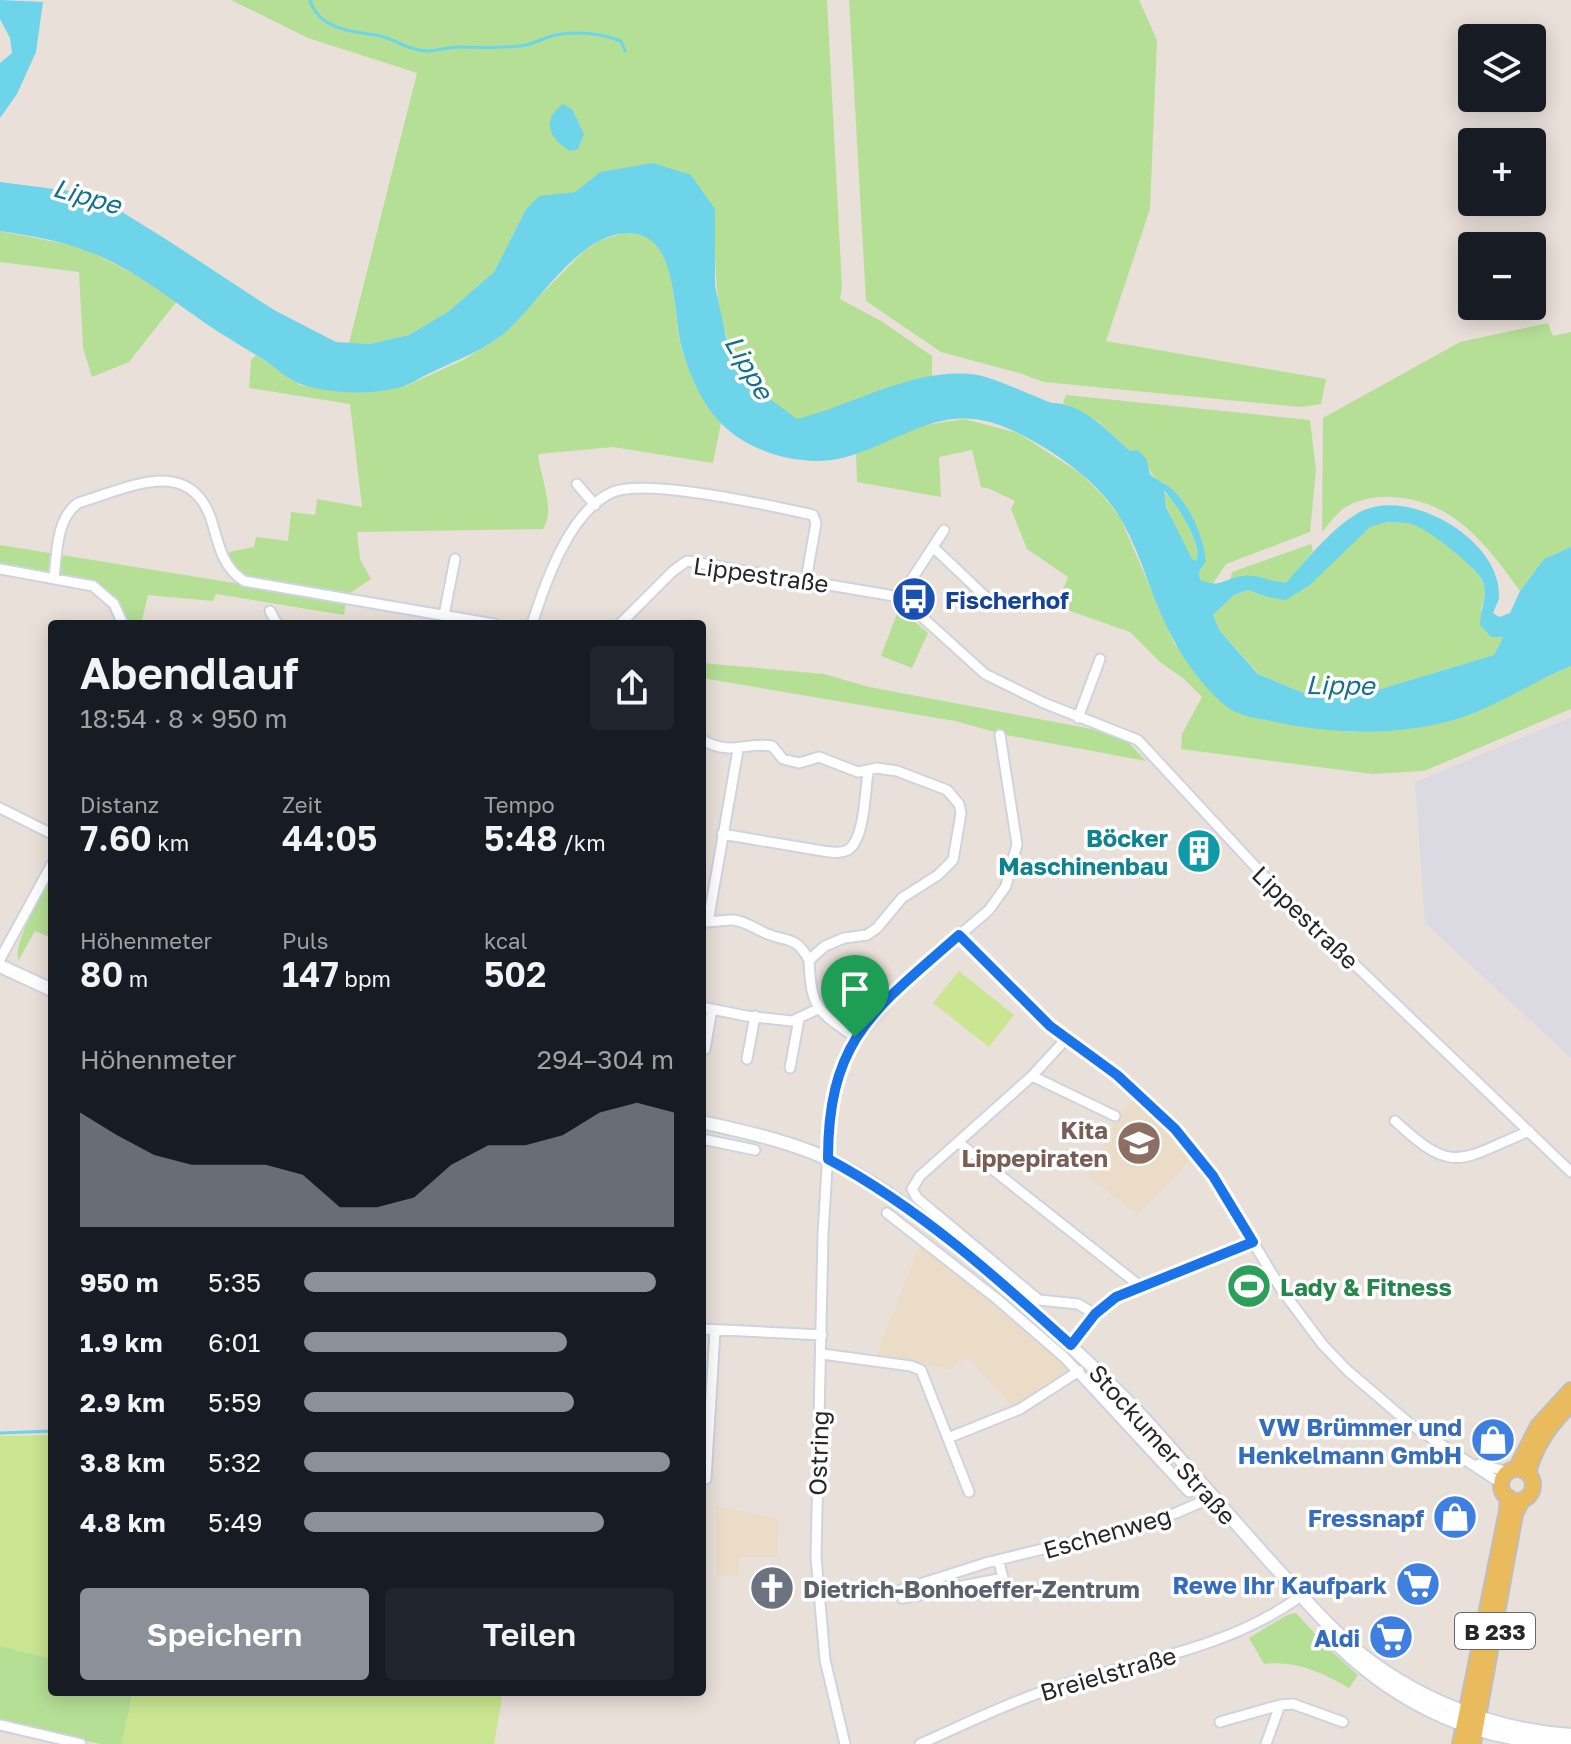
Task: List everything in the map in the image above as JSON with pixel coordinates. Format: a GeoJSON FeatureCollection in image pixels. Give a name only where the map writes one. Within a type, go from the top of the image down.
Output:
{"type":"FeatureCollection","features":[{"type":"Feature","properties":{"kind":"main road"},"geometry":{"type":"LineString","coordinates":[[0,966],[48,988]]}},
{"type":"Feature","properties":{"kind":"main road","name":"Stockumer Straße"},"geometry":{"type":"LineString","coordinates":[[706,1123],[828,1159],[869,1181],[927,1222],[1071,1345],[1145,1420],[1319,1616],[1366,1658],[1472,1726],[1505,1725],[1571,1735]]}},
{"type":"Feature","properties":{"kind":"main road","name":"B 233"},"geometry":{"type":"LineString","coordinates":[[1460,1744],[1472,1726],[1514,1483],[1538,1426],[1571,1390]]}},
{"type":"Feature","properties":{"kind":"main road","name":"B 233"},"geometry":{"type":"LineString","coordinates":[[1514,1483],[1532,1460],[1547,1432],[1571,1404]]}},
{"type":"Feature","properties":{"kind":"main road","name":"Stockumer Straße"},"geometry":{"type":"LineString","coordinates":[[1258,1550],[1295,1600],[1349,1656],[1381,1683],[1415,1703],[1472,1726],[1543,1743],[1571,1743]]}},
{"type":"Feature","properties":{"kind":"street"},"geometry":{"type":"LineString","coordinates":[[54,578],[61,530],[69,509],[78,503],[149,481],[174,481],[193,488],[202,498],[225,560],[244,581],[472,620]]}},
{"type":"Feature","properties":{"kind":"street"},"geometry":{"type":"LineString","coordinates":[[577,484],[595,505]]}},
{"type":"Feature","properties":{"kind":"street"},"geometry":{"type":"LineString","coordinates":[[533,620],[541,593],[575,528],[595,505],[612,492],[633,488],[699,494],[813,515],[816,523],[806,580]]}},
{"type":"Feature","properties":{"kind":"street"},"geometry":{"type":"LineString","coordinates":[[900,597],[944,530]]}},
{"type":"Feature","properties":{"kind":"street"},"geometry":{"type":"LineString","coordinates":[[933,547],[990,601]]}},
{"type":"Feature","properties":{"kind":"street"},"geometry":{"type":"LineString","coordinates":[[444,615],[455,559]]}},
{"type":"Feature","properties":{"kind":"street","name":"Lippestraße"},"geometry":{"type":"LineString","coordinates":[[624,620],[687,561],[900,597],[978,669],[1078,718],[1138,740],[1277,890],[1571,1172]]}},
{"type":"Feature","properties":{"kind":"street"},"geometry":{"type":"LineString","coordinates":[[0,569],[93,586],[114,604],[121,620]]}},
{"type":"Feature","properties":{"kind":"street"},"geometry":{"type":"LineString","coordinates":[[270,611],[275,620]]}},
{"type":"Feature","properties":{"kind":"street"},"geometry":{"type":"LineString","coordinates":[[1078,718],[1100,659]]}},
{"type":"Feature","properties":{"kind":"street","name":"Ostring"},"geometry":{"type":"LineString","coordinates":[[845,1744],[825,1660],[817,1571],[831,1101],[838,1072],[855,1037],[890,996],[1001,896],[1015,859],[1015,828],[1000,735]]}},
{"type":"Feature","properties":{"kind":"street"},"geometry":{"type":"LineString","coordinates":[[706,742],[714,747],[738,750],[757,744],[772,746],[783,759],[799,763],[819,757],[843,768],[868,772],[877,768],[897,771],[953,795],[961,813],[953,860],[938,875],[902,898],[877,928],[867,935],[844,938],[825,946],[809,960]]}},
{"type":"Feature","properties":{"kind":"street"},"geometry":{"type":"LineString","coordinates":[[706,916],[738,750]]}},
{"type":"Feature","properties":{"kind":"street"},"geometry":{"type":"LineString","coordinates":[[722,834],[823,851],[839,853],[847,850],[859,834],[868,772]]}},
{"type":"Feature","properties":{"kind":"street"},"geometry":{"type":"LineString","coordinates":[[0,808],[48,832]]}},
{"type":"Feature","properties":{"kind":"street"},"geometry":{"type":"LineString","coordinates":[[0,959],[48,871]]}},
{"type":"Feature","properties":{"kind":"street"},"geometry":{"type":"LineString","coordinates":[[706,921],[746,923],[771,935],[791,938],[809,960],[810,982],[818,1009],[855,1037]]}},
{"type":"Feature","properties":{"kind":"street"},"geometry":{"type":"LineString","coordinates":[[959,935],[1034,1011],[1066,1039],[1117,1075],[1175,1129],[1213,1176],[1293,1306],[1347,1370],[1410,1424],[1514,1483]]}},
{"type":"Feature","properties":{"kind":"street"},"geometry":{"type":"LineString","coordinates":[[706,1028],[707,1008],[792,1021],[818,1009]]}},
{"type":"Feature","properties":{"kind":"street"},"geometry":{"type":"LineString","coordinates":[[747,1059],[755,1016]]}},
{"type":"Feature","properties":{"kind":"street"},"geometry":{"type":"LineString","coordinates":[[790,1068],[799,1019]]}},
{"type":"Feature","properties":{"kind":"street"},"geometry":{"type":"LineString","coordinates":[[1066,1039],[1032,1076],[916,1181],[912,1189],[914,1195],[1039,1300],[1078,1304],[1095,1314]]}},
{"type":"Feature","properties":{"kind":"street"},"geometry":{"type":"LineString","coordinates":[[1032,1076],[1115,1116]]}},
{"type":"Feature","properties":{"kind":"street"},"geometry":{"type":"LineString","coordinates":[[1395,1121],[1423,1147],[1443,1158],[1453,1159],[1475,1154],[1529,1131]]}},
{"type":"Feature","properties":{"kind":"street"},"geometry":{"type":"LineString","coordinates":[[706,1141],[755,1150]]}},
{"type":"Feature","properties":{"kind":"street"},"geometry":{"type":"LineString","coordinates":[[958,1142],[1140,1286]]}},
{"type":"Feature","properties":{"kind":"street","name":"Stockumer Straße"},"geometry":{"type":"LineString","coordinates":[[887,1213],[997,1299],[1079,1371],[1189,1492]]}},
{"type":"Feature","properties":{"kind":"street"},"geometry":{"type":"LineString","coordinates":[[1071,1345],[1107,1303],[1140,1286],[1253,1242]]}},
{"type":"Feature","properties":{"kind":"street"},"geometry":{"type":"LineString","coordinates":[[706,1330],[822,1335]]}},
{"type":"Feature","properties":{"kind":"street"},"geometry":{"type":"LineString","coordinates":[[706,1479],[715,1331]]}},
{"type":"Feature","properties":{"kind":"street"},"geometry":{"type":"LineString","coordinates":[[822,1354],[921,1370],[969,1492]]}},
{"type":"Feature","properties":{"kind":"street"},"geometry":{"type":"LineString","coordinates":[[948,1438],[1020,1409],[1079,1371]]}},
{"type":"Feature","properties":{"kind":"street","name":"Eschenweg"},"geometry":{"type":"LineString","coordinates":[[999,1562],[1003,1578],[902,1598],[901,1590],[989,1562],[999,1562],[1176,1513],[1213,1497]]}},
{"type":"Feature","properties":{"kind":"street","name":"Breielstraße"},"geometry":{"type":"LineString","coordinates":[[920,1744],[1051,1688],[1219,1640],[1257,1623],[1295,1600]]}},
{"type":"Feature","properties":{"kind":"street"},"geometry":{"type":"LineString","coordinates":[[1220,1722],[1293,1704],[1343,1722]]}},
{"type":"Feature","properties":{"kind":"street"},"geometry":{"type":"LineString","coordinates":[[1266,1744],[1280,1705]]}},
{"type":"Feature","properties":{"kind":"street"},"geometry":{"type":"LineString","coordinates":[[0,1725],[81,1744]]}},
{"type":"Feature","properties":{"kind":"shaded area"},"geometry":{"type":"Polygon","coordinates":[[[1571,717],[1571,1058],[1425,923],[1415,782],[1571,717]]]}},
{"type":"Feature","properties":{"kind":"shaded area","name":"Kita Lippepiraten"},"geometry":{"type":"Polygon","coordinates":[[[1133,1101],[1190,1161],[1137,1214],[1087,1176],[1117,1118],[1133,1101]]]}},
{"type":"Feature","properties":{"kind":"shaded area"},"geometry":{"type":"Polygon","coordinates":[[[920,1245],[1029,1329],[1070,1370],[1014,1408],[967,1357],[951,1369],[876,1356],[920,1245]]]}},
{"type":"Feature","properties":{"kind":"shaded area"},"geometry":{"type":"Polygon","coordinates":[[[716,1506],[778,1519],[777,1557],[740,1557],[738,1576],[717,1576],[716,1506]]]}},
{"type":"Feature","properties":{"kind":"green space"},"geometry":{"type":"Polygon","coordinates":[[[231,0],[827,0],[842,287],[840,299],[881,321],[932,356],[932,376],[797,420],[757,391],[730,345],[716,279],[715,209],[600,172],[575,192],[539,197],[526,209],[494,272],[449,311],[409,335],[369,344],[349,343],[417,73],[308,38],[231,0]]]}},
{"type":"Feature","properties":{"kind":"green space"},"geometry":{"type":"Polygon","coordinates":[[[849,0],[1139,0],[1157,40],[1150,209],[1106,341],[1326,379],[1321,404],[1301,407],[1044,382],[941,352],[866,301],[849,0]]]}},
{"type":"Feature","properties":{"kind":"green space"},"geometry":{"type":"Polygon","coordinates":[[[0,231],[81,247],[136,275],[177,301],[129,362],[92,377],[83,348],[79,272],[0,262],[0,231]]]}},
{"type":"Feature","properties":{"kind":"green space"},"geometry":{"type":"Polygon","coordinates":[[[624,233],[653,241],[666,261],[684,357],[702,397],[721,423],[713,463],[613,447],[538,454],[548,503],[547,521],[543,529],[357,532],[360,559],[371,579],[347,595],[250,578],[239,572],[224,553],[254,547],[256,537],[288,541],[291,512],[315,515],[317,499],[362,507],[350,404],[249,388],[251,360],[256,355],[302,386],[406,386],[465,359],[497,339],[584,251],[601,240],[624,233]]]}},
{"type":"Feature","properties":{"kind":"green space"},"geometry":{"type":"Polygon","coordinates":[[[1548,323],[1553,336],[1571,332],[1571,547],[1544,559],[1520,591],[1481,541],[1466,527],[1432,506],[1412,500],[1384,497],[1360,501],[1340,511],[1322,532],[1323,418],[1460,342],[1548,323]]]}},
{"type":"Feature","properties":{"kind":"green space"},"geometry":{"type":"Polygon","coordinates":[[[1066,395],[1310,420],[1316,470],[1310,532],[1226,564],[1212,585],[1200,580],[1199,572],[1206,560],[1173,492],[1155,478],[1147,460],[1130,451],[1099,422],[1063,403],[1066,395]]]}},
{"type":"Feature","properties":{"kind":"green space"},"geometry":{"type":"Polygon","coordinates":[[[964,419],[1018,433],[1080,473],[1104,497],[1120,517],[1174,643],[1226,706],[1349,732],[1388,730],[1457,719],[1571,666],[1571,709],[1424,771],[1372,774],[1181,749],[1182,734],[1202,697],[1130,632],[1056,606],[1068,577],[1027,549],[1011,509],[1015,501],[981,487],[972,450],[939,457],[941,497],[857,482],[856,453],[919,426],[964,419]]]}},
{"type":"Feature","properties":{"kind":"green space"},"geometry":{"type":"Polygon","coordinates":[[[1162,491],[1187,523],[1196,545],[1196,561],[1179,535],[1162,491]]]}},
{"type":"Feature","properties":{"kind":"green space"},"geometry":{"type":"Polygon","coordinates":[[[1386,522],[1420,527],[1473,569],[1484,585],[1481,610],[1503,637],[1494,655],[1354,697],[1301,692],[1259,674],[1220,631],[1213,615],[1234,595],[1248,590],[1267,597],[1349,545],[1370,527],[1386,522]]]}},
{"type":"Feature","properties":{"kind":"green space"},"geometry":{"type":"Polygon","coordinates":[[[1311,544],[1313,551],[1288,582],[1277,583],[1258,577],[1230,581],[1232,572],[1311,544]]]}},
{"type":"Feature","properties":{"kind":"green space"},"geometry":{"type":"Polygon","coordinates":[[[0,545],[346,601],[344,615],[216,594],[213,601],[148,595],[142,620],[126,620],[112,594],[95,582],[0,565],[0,545]]]}},
{"type":"Feature","properties":{"kind":"green space"},"geometry":{"type":"Polygon","coordinates":[[[899,608],[928,633],[912,668],[881,656],[899,608]]]}},
{"type":"Feature","properties":{"kind":"green space"},"geometry":{"type":"Polygon","coordinates":[[[706,663],[824,674],[869,687],[1092,729],[1128,742],[1146,761],[1006,735],[955,721],[706,679],[706,663]]]}},
{"type":"Feature","properties":{"kind":"green space"},"geometry":{"type":"Polygon","coordinates":[[[48,883],[48,936],[35,931],[18,961],[20,941],[48,883]]]}},
{"type":"Feature","properties":{"kind":"green space"},"geometry":{"type":"Polygon","coordinates":[[[959,971],[1014,1015],[989,1047],[933,1003],[959,971]]]}},
{"type":"Feature","properties":{"kind":"green space"},"geometry":{"type":"Polygon","coordinates":[[[48,1435],[48,1658],[0,1646],[0,1436],[48,1435]]]}},
{"type":"Feature","properties":{"kind":"green space"},"geometry":{"type":"Polygon","coordinates":[[[1296,1613],[1358,1675],[1349,1688],[1308,1668],[1264,1664],[1249,1638],[1287,1615],[1296,1613]]]}},
{"type":"Feature","properties":{"kind":"green space"},"geometry":{"type":"Polygon","coordinates":[[[0,1644],[48,1656],[48,1696],[132,1696],[122,1744],[100,1744],[0,1721],[0,1644]]]}},
{"type":"Feature","properties":{"kind":"green space"},"geometry":{"type":"Polygon","coordinates":[[[133,1696],[502,1696],[494,1744],[121,1744],[133,1696]]]}},
{"type":"Feature","properties":{"kind":"water"},"geometry":{"type":"Polygon","coordinates":[[[0,0],[43,2],[36,52],[17,94],[0,118],[0,63],[12,53],[10,38],[0,19],[0,0]]]}},
{"type":"Feature","properties":{"kind":"water"},"geometry":{"type":"Polygon","coordinates":[[[563,104],[572,109],[584,134],[578,149],[570,151],[557,141],[550,129],[552,117],[563,104]]]}},
{"type":"Feature","properties":{"kind":"water","name":"Lippe"},"geometry":{"type":"Polygon","coordinates":[[[653,163],[691,175],[715,209],[715,285],[726,337],[754,387],[797,419],[904,382],[948,374],[978,375],[1052,403],[1074,408],[1095,420],[1130,451],[1138,450],[1147,460],[1150,474],[1179,496],[1199,532],[1206,561],[1199,572],[1200,580],[1207,582],[1218,583],[1249,575],[1287,582],[1322,542],[1354,516],[1384,505],[1406,507],[1429,513],[1451,524],[1486,556],[1496,576],[1499,596],[1493,613],[1499,617],[1510,613],[1520,591],[1544,559],[1571,547],[1571,666],[1469,715],[1407,729],[1336,731],[1290,725],[1238,713],[1210,691],[1178,648],[1129,535],[1113,507],[1076,469],[1031,440],[991,422],[948,420],[846,457],[815,461],[782,457],[737,437],[711,411],[694,381],[679,336],[668,267],[652,241],[640,235],[620,234],[600,240],[564,269],[501,336],[482,348],[404,386],[381,391],[343,392],[295,382],[149,284],[100,256],[58,242],[0,231],[0,182],[93,194],[274,310],[336,342],[369,344],[409,335],[449,311],[494,272],[526,209],[539,196],[575,192],[600,172],[653,163]],[[1164,491],[1166,507],[1192,559],[1196,561],[1193,535],[1164,491]],[[1387,522],[1370,527],[1311,584],[1286,600],[1248,590],[1234,595],[1213,615],[1220,631],[1258,674],[1301,692],[1354,697],[1494,655],[1503,637],[1491,637],[1480,625],[1485,592],[1479,576],[1462,558],[1428,532],[1411,524],[1387,522]]]}},
{"type":"Feature","properties":{"kind":"waterway"},"geometry":{"type":"LineString","coordinates":[[310,0],[320,17],[328,23],[421,50],[518,46],[555,35],[580,33],[621,41],[625,51]]}},
{"type":"Feature","properties":{"kind":"waterway"},"geometry":{"type":"LineString","coordinates":[[0,1433],[48,1431]]}},
{"type":"Feature","properties":{"kind":"place","name":"Fischerhof"},"geometry":{"type":"Point","coordinates":[914,599]}},
{"type":"Feature","properties":{"kind":"place","name":"Böcker Maschinenbau"},"geometry":{"type":"Point","coordinates":[1199,851]}},
{"type":"Feature","properties":{"kind":"place","name":"Kita Lippepiraten"},"geometry":{"type":"Point","coordinates":[1139,1143]}},
{"type":"Feature","properties":{"kind":"place","name":"Lady & Fitness"},"geometry":{"type":"Point","coordinates":[1249,1286]}},
{"type":"Feature","properties":{"kind":"place","name":"VW Brümmer und Henkelmann GmbH"},"geometry":{"type":"Point","coordinates":[1493,1440]}},
{"type":"Feature","properties":{"kind":"place","name":"Fressnapf"},"geometry":{"type":"Point","coordinates":[1455,1517]}},
{"type":"Feature","properties":{"kind":"place","name":"Rewe Ihr Kaufpark"},"geometry":{"type":"Point","coordinates":[1418,1584]}},
{"type":"Feature","properties":{"kind":"place","name":"Dietrich-Bonhoeffer-Zentrum"},"geometry":{"type":"Point","coordinates":[772,1588]}},
{"type":"Feature","properties":{"kind":"place","name":"Aldi"},"geometry":{"type":"Point","coordinates":[1391,1637]}},
{"type":"Feature","properties":{"kind":"route"},"geometry":{"type":"LineString","coordinates":[[959,935],[1050,1026],[1117,1075],[1175,1129],[1213,1176],[1253,1242],[1116,1297],[1095,1314],[1071,1345],[927,1222],[869,1181],[828,1159],[831,1101],[838,1072],[855,1037],[890,996],[959,935]]}}]}
